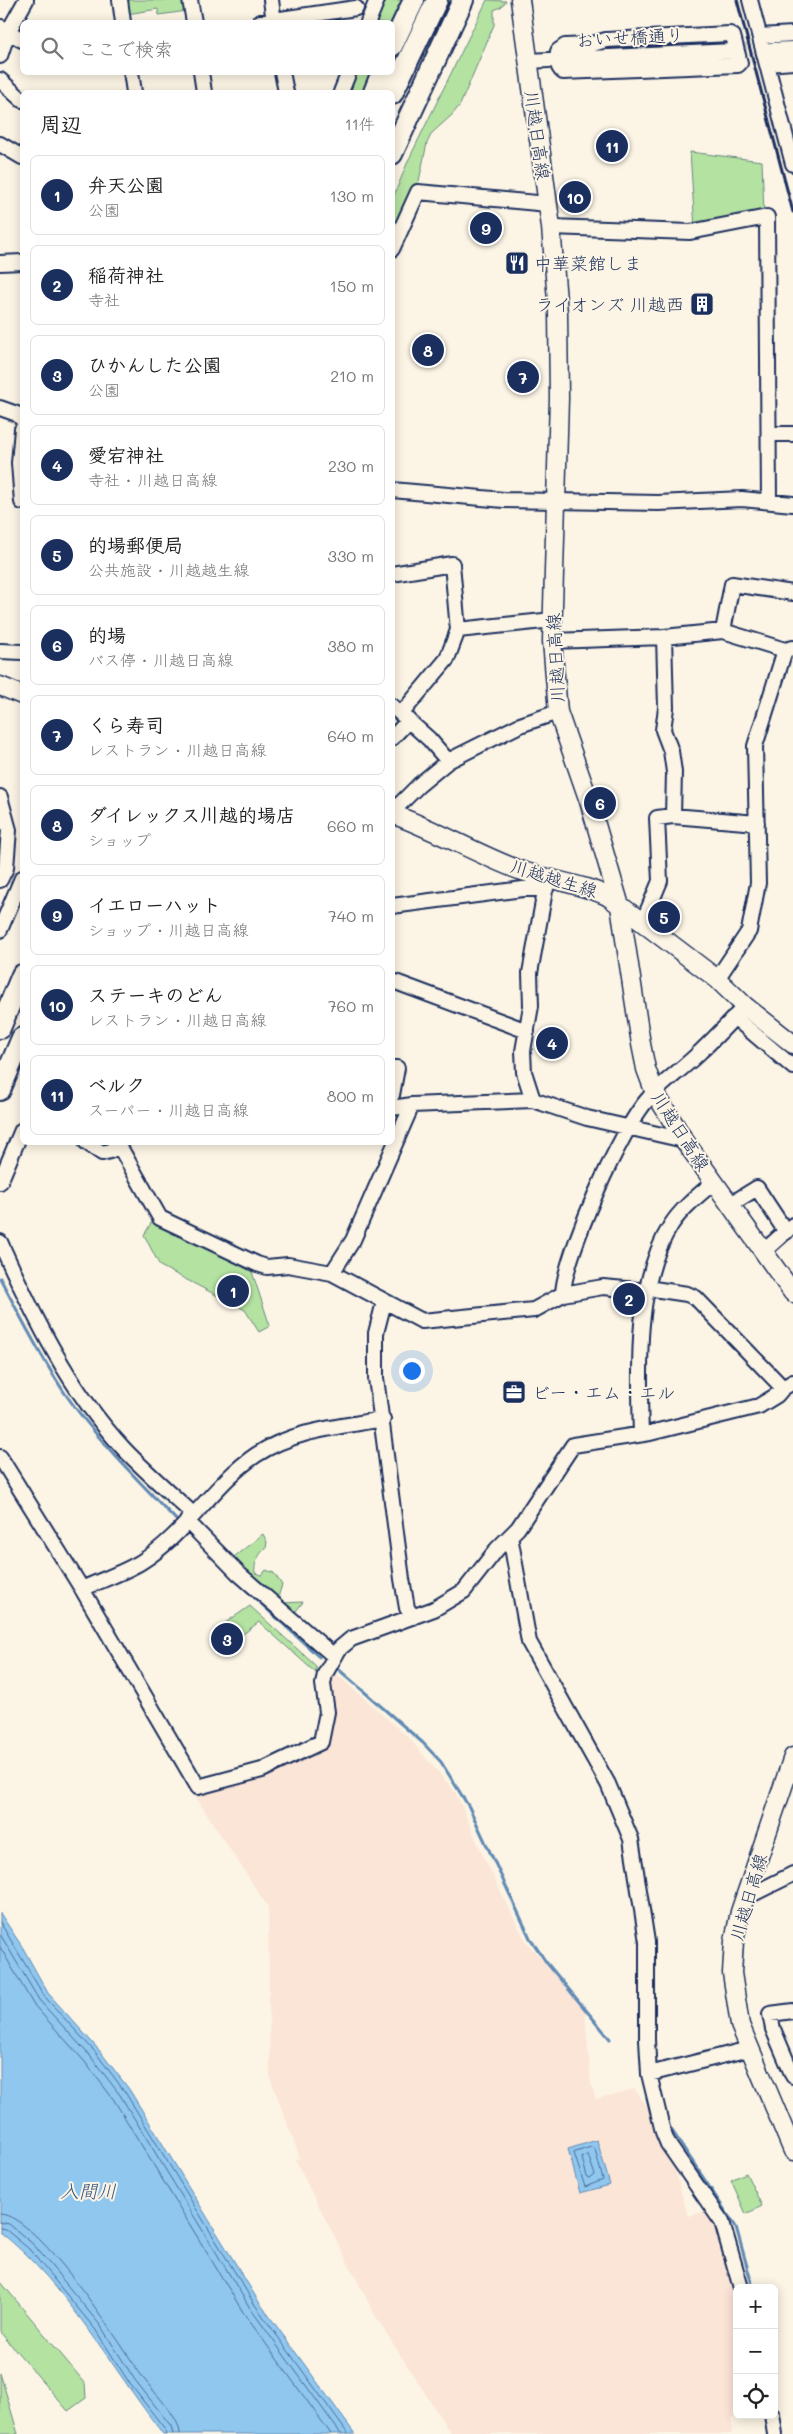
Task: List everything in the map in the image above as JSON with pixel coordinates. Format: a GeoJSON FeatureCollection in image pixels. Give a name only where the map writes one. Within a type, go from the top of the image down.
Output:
{"type":"FeatureCollection","features":[{"type":"Feature","properties":{"kind":"highway"},"geometry":{"type":"LineString","coordinates":[[395,40],[414,0]]}},
{"type":"Feature","properties":{"kind":"highway"},"geometry":{"type":"LineString","coordinates":[[394,90],[437,0]]}},
{"type":"Feature","properties":{"kind":"highway"},"geometry":{"type":"LineString","coordinates":[[395,147],[463,0]]}},
{"type":"Feature","properties":{"kind":"highway"},"geometry":{"type":"LineString","coordinates":[[406,122],[450,57],[477,0]]}},
{"type":"Feature","properties":{"kind":"highway"},"geometry":{"type":"LineString","coordinates":[[375,90],[381,75]]}},
{"type":"Feature","properties":{"kind":"highway"},"geometry":{"type":"LineString","coordinates":[[0,1028],[20,980]]}},
{"type":"Feature","properties":{"kind":"highway"},"geometry":{"type":"LineString","coordinates":[[0,1090],[20,1043]]}},
{"type":"Feature","properties":{"kind":"main road","name":"川越日高線"},"geometry":{"type":"LineString","coordinates":[[520,0],[551,227],[559,347],[552,641],[558,712],[589,802],[620,906],[641,1044],[646,1069],[655,1093],[684,1140],[793,1292]]}},
{"type":"Feature","properties":{"kind":"main road"},"geometry":{"type":"LineString","coordinates":[[0,686],[20,694]]}},
{"type":"Feature","properties":{"kind":"main road","name":"川越越生線"},"geometry":{"type":"LineString","coordinates":[[395,814],[423,825],[546,884],[596,890],[717,979],[739,1012],[793,1044]]}},
{"type":"Feature","properties":{"kind":"main road","name":"川越日高線"},"geometry":{"type":"LineString","coordinates":[[793,1757],[744,1898],[736,1932],[732,1973],[737,2012],[749,2049],[793,2151]]}},
{"type":"Feature","properties":{"kind":"street"},"geometry":{"type":"LineString","coordinates":[[0,56],[4,30],[26,0]]}},
{"type":"Feature","properties":{"kind":"street"},"geometry":{"type":"LineString","coordinates":[[120,0],[124,20]]}},
{"type":"Feature","properties":{"kind":"street"},"geometry":{"type":"LineString","coordinates":[[190,0],[194,20]]}},
{"type":"Feature","properties":{"kind":"street"},"geometry":{"type":"LineString","coordinates":[[271,0],[274,20]]}},
{"type":"Feature","properties":{"kind":"street"},"geometry":{"type":"LineString","coordinates":[[369,20],[377,0]]}},
{"type":"Feature","properties":{"kind":"street"},"geometry":{"type":"LineString","coordinates":[[750,0],[793,164]]}},
{"type":"Feature","properties":{"kind":"street"},"geometry":{"type":"LineString","coordinates":[[279,20],[355,4],[359,20]]}},
{"type":"Feature","properties":{"kind":"street"},"geometry":{"type":"LineString","coordinates":[[4,30],[20,39]]}},
{"type":"Feature","properties":{"kind":"street","name":"おいせ橋通り"},"geometry":{"type":"LineString","coordinates":[[528,61],[735,58],[740,62],[733,36],[730,34],[606,40],[589,45],[565,46],[558,50],[557,60]]}},
{"type":"Feature","properties":{"kind":"street"},"geometry":{"type":"LineString","coordinates":[[760,36],[793,34]]}},
{"type":"Feature","properties":{"kind":"street"},"geometry":{"type":"LineString","coordinates":[[771,50],[793,49]]}},
{"type":"Feature","properties":{"kind":"street"},"geometry":{"type":"LineString","coordinates":[[768,64],[793,62]]}},
{"type":"Feature","properties":{"kind":"street"},"geometry":{"type":"LineString","coordinates":[[131,75],[134,90]]}},
{"type":"Feature","properties":{"kind":"street"},"geometry":{"type":"LineString","coordinates":[[201,75],[204,90]]}},
{"type":"Feature","properties":{"kind":"street"},"geometry":{"type":"LineString","coordinates":[[283,75],[286,90]]}},
{"type":"Feature","properties":{"kind":"street"},"geometry":{"type":"LineString","coordinates":[[342,90],[348,75]]}},
{"type":"Feature","properties":{"kind":"street"},"geometry":{"type":"LineString","coordinates":[[0,80],[20,98]]}},
{"type":"Feature","properties":{"kind":"street"},"geometry":{"type":"LineString","coordinates":[[0,144],[20,156]]}},
{"type":"Feature","properties":{"kind":"street"},"geometry":{"type":"LineString","coordinates":[[396,232],[418,192],[548,204]]}},
{"type":"Feature","properties":{"kind":"street"},"geometry":{"type":"LineString","coordinates":[[551,227],[690,232],[768,217],[769,501]]}},
{"type":"Feature","properties":{"kind":"street"},"geometry":{"type":"LineString","coordinates":[[0,264],[20,262]]}},
{"type":"Feature","properties":{"kind":"street"},"geometry":{"type":"LineString","coordinates":[[0,408],[17,414],[20,417]]}},
{"type":"Feature","properties":{"kind":"street"},"geometry":{"type":"LineString","coordinates":[[770,434],[793,434]]}},
{"type":"Feature","properties":{"kind":"street"},"geometry":{"type":"LineString","coordinates":[[20,452],[20,476]]}},
{"type":"Feature","properties":{"kind":"street"},"geometry":{"type":"LineString","coordinates":[[395,490],[504,500],[556,502],[666,502],[742,499],[793,504]]}},
{"type":"Feature","properties":{"kind":"street"},"geometry":{"type":"LineString","coordinates":[[395,574],[452,564],[458,630],[447,659],[401,713],[395,730]]}},
{"type":"Feature","properties":{"kind":"street"},"geometry":{"type":"LineString","coordinates":[[723,631],[732,584],[793,593]]}},
{"type":"Feature","properties":{"kind":"street"},"geometry":{"type":"LineString","coordinates":[[458,630],[553,620]]}},
{"type":"Feature","properties":{"kind":"street"},"geometry":{"type":"LineString","coordinates":[[552,641],[664,638],[723,631],[789,649],[755,746],[758,883],[749,931],[717,979]]}},
{"type":"Feature","properties":{"kind":"street"},"geometry":{"type":"LineString","coordinates":[[664,638],[666,708],[664,730],[671,751],[674,772],[673,816]]}},
{"type":"Feature","properties":{"kind":"street"},"geometry":{"type":"LineString","coordinates":[[0,651],[20,652]]}},
{"type":"Feature","properties":{"kind":"street"},"geometry":{"type":"LineString","coordinates":[[395,810],[419,785],[448,761],[520,725],[558,712]]}},
{"type":"Feature","properties":{"kind":"street"},"geometry":{"type":"LineString","coordinates":[[401,713],[448,761]]}},
{"type":"Feature","properties":{"kind":"street"},"geometry":{"type":"LineString","coordinates":[[0,797],[9,830],[6,868],[0,880]]}},
{"type":"Feature","properties":{"kind":"street"},"geometry":{"type":"LineString","coordinates":[[642,922],[660,882],[657,818],[673,816],[757,823]]}},
{"type":"Feature","properties":{"kind":"street"},"geometry":{"type":"LineString","coordinates":[[395,906],[523,889],[546,884],[530,974],[531,1006],[523,1051],[527,1085],[534,1100]]}},
{"type":"Feature","properties":{"kind":"street"},"geometry":{"type":"LineString","coordinates":[[1,924],[19,897]]}},
{"type":"Feature","properties":{"kind":"street"},"geometry":{"type":"LineString","coordinates":[[395,982],[527,1031]]}},
{"type":"Feature","properties":{"kind":"street"},"geometry":{"type":"LineString","coordinates":[[563,1294],[570,1262],[598,1188],[628,1128],[649,1098],[700,1053],[739,1012],[793,1067]]}},
{"type":"Feature","properties":{"kind":"street"},"geometry":{"type":"LineString","coordinates":[[395,1068],[397,1068],[395,1079]]}},
{"type":"Feature","properties":{"kind":"street"},"geometry":{"type":"LineString","coordinates":[[395,1108],[412,1105],[534,1100],[563,1111],[684,1140]]}},
{"type":"Feature","properties":{"kind":"street"},"geometry":{"type":"LineString","coordinates":[[395,1144],[412,1105]]}},
{"type":"Feature","properties":{"kind":"street"},"geometry":{"type":"LineString","coordinates":[[0,1182],[20,1135]]}},
{"type":"Feature","properties":{"kind":"street"},"geometry":{"type":"LineString","coordinates":[[90,1145],[102,1153],[110,1151],[116,1145]]}},
{"type":"Feature","properties":{"kind":"street"},"geometry":{"type":"LineString","coordinates":[[0,1457],[82,1589],[198,1786],[262,1770],[321,1742],[327,1712],[324,1684],[325,1674],[334,1656],[351,1639],[434,1610],[464,1591],[497,1548],[510,1536],[530,1511],[573,1445],[641,1434],[760,1406],[777,1395],[788,1384],[696,1298],[687,1294],[610,1286],[563,1294],[534,1310],[422,1321],[411,1317],[332,1273],[288,1266],[267,1268],[160,1218],[118,1145]]}},
{"type":"Feature","properties":{"kind":"street"},"geometry":{"type":"LineString","coordinates":[[332,1273],[353,1240],[395,1145]]}},
{"type":"Feature","properties":{"kind":"street"},"geometry":{"type":"LineString","coordinates":[[641,1434],[640,1360],[647,1289],[658,1249],[672,1224],[690,1202],[714,1182]]}},
{"type":"Feature","properties":{"kind":"street"},"geometry":{"type":"LineString","coordinates":[[731,1204],[757,1188],[790,1228],[764,1251]]}},
{"type":"Feature","properties":{"kind":"street"},"geometry":{"type":"LineString","coordinates":[[0,1242],[51,1347],[89,1406],[186,1521],[238,1573],[334,1656]]}},
{"type":"Feature","properties":{"kind":"street"},"geometry":{"type":"LineString","coordinates":[[384,1302],[376,1333],[376,1378],[383,1419],[402,1579],[408,1608],[413,1617]]}},
{"type":"Feature","properties":{"kind":"street"},"geometry":{"type":"LineString","coordinates":[[82,1589],[141,1562],[186,1521],[238,1469],[273,1446],[303,1433],[383,1419]]}},
{"type":"Feature","properties":{"kind":"street"},"geometry":{"type":"LineString","coordinates":[[510,1536],[529,1642],[608,1784],[631,1839],[647,1942],[647,2040],[650,2074],[663,2132],[668,2144],[722,2222],[740,2284]]}},
{"type":"Feature","properties":{"kind":"street"},"geometry":{"type":"LineString","coordinates":[[744,1898],[793,1874]]}},
{"type":"Feature","properties":{"kind":"street"},"geometry":{"type":"LineString","coordinates":[[793,2011],[770,2014],[773,2029],[793,2076]]}},
{"type":"Feature","properties":{"kind":"street"},"geometry":{"type":"LineString","coordinates":[[650,2074],[749,2049]]}},
{"type":"Feature","properties":{"kind":"street"},"geometry":{"type":"LineString","coordinates":[[773,2419],[775,2434]]}},
{"type":"Feature","properties":{"kind":"shaded area"},"geometry":{"type":"Polygon","coordinates":[[[333,1671],[408,1737],[456,1793],[484,1858],[525,1940],[585,2011],[591,2085],[596,2099],[635,2089],[648,2108],[667,2158],[675,2169],[688,2216],[707,2211],[715,2222],[734,2284],[732,2434],[451,2434],[376,2317],[295,2160],[300,2158],[270,2077],[268,1907],[195,1796],[252,1779],[325,1746],[328,1689],[333,1671]]]}},
{"type":"Feature","properties":{"kind":"green space"},"geometry":{"type":"Polygon","coordinates":[[[125,0],[186,0],[187,11],[159,15],[158,9],[127,14],[125,0]]]}},
{"type":"Feature","properties":{"kind":"green space"},"geometry":{"type":"Polygon","coordinates":[[[384,0],[402,0],[394,20],[376,20],[384,0]]]}},
{"type":"Feature","properties":{"kind":"green space"},"geometry":{"type":"Polygon","coordinates":[[[487,0],[506,1],[501,7],[494,10],[494,25],[460,105],[432,133],[427,143],[419,181],[400,222],[395,223],[395,193],[408,161],[487,0]]]}},
{"type":"Feature","properties":{"kind":"green space"},"geometry":{"type":"Polygon","coordinates":[[[354,75],[373,75],[367,90],[348,90],[354,75]]]}},
{"type":"Feature","properties":{"kind":"green space"},"geometry":{"type":"Polygon","coordinates":[[[690,152],[762,161],[764,213],[695,229],[690,152]]]}},
{"type":"Feature","properties":{"kind":"green space"},"geometry":{"type":"Polygon","coordinates":[[[154,1218],[252,1272],[270,1326],[259,1332],[245,1310],[160,1266],[144,1235],[154,1218]]]}},
{"type":"Feature","properties":{"kind":"green space"},"geometry":{"type":"Polygon","coordinates":[[[263,1534],[267,1542],[266,1548],[261,1552],[255,1566],[255,1573],[262,1575],[266,1570],[274,1573],[282,1585],[279,1594],[282,1603],[303,1602],[293,1615],[230,1560],[263,1534]]]}},
{"type":"Feature","properties":{"kind":"green space"},"geometry":{"type":"Polygon","coordinates":[[[250,1606],[316,1666],[316,1673],[259,1622],[226,1647],[212,1632],[250,1606]]]}},
{"type":"Feature","properties":{"kind":"green space"},"geometry":{"type":"Polygon","coordinates":[[[746,2173],[762,2206],[746,2214],[731,2180],[746,2173]]]}},
{"type":"Feature","properties":{"kind":"green space"},"geometry":{"type":"Polygon","coordinates":[[[0,2281],[85,2383],[86,2398],[68,2411],[0,2332],[0,2281]]]}},
{"type":"Feature","properties":{"kind":"green space"},"geometry":{"type":"Polygon","coordinates":[[[0,2373],[18,2434],[0,2434],[0,2373]]]}},
{"type":"Feature","properties":{"kind":"water","name":"入間川"},"geometry":{"type":"Polygon","coordinates":[[[0,1913],[23,1948],[48,1993],[99,2050],[129,2089],[259,2302],[355,2434],[163,2434],[67,2302],[24,2253],[0,2232],[0,1913]]]}},
{"type":"Feature","properties":{"kind":"water"},"geometry":{"type":"Polygon","coordinates":[[[597,2140],[610,2185],[580,2193],[568,2149],[597,2140]]]}},
{"type":"Feature","properties":{"kind":"waterway"},"geometry":{"type":"LineString","coordinates":[[0,1278],[30,1336],[77,1410],[119,1460],[180,1524]]}},
{"type":"Feature","properties":{"kind":"waterway"},"geometry":{"type":"LineString","coordinates":[[185,1529],[205,1549]]}},
{"type":"Feature","properties":{"kind":"waterway"},"geometry":{"type":"LineString","coordinates":[[232,1577],[319,1657]]}},
{"type":"Feature","properties":{"kind":"waterway"},"geometry":{"type":"LineString","coordinates":[[337,1668],[423,1743],[441,1762],[469,1807],[530,1938],[546,1962],[610,2039]]}},
{"type":"Feature","properties":{"kind":"waterway"},"geometry":{"type":"LineString","coordinates":[[669,2126],[736,2227],[752,2284]]}},
{"type":"Feature","properties":{"kind":"tunnel"},"geometry":{"type":"LineString","coordinates":[[733,51],[771,50]]}},
{"type":"Feature","properties":{"kind":"tunnel"},"geometry":{"type":"LineString","coordinates":[[0,1061],[20,1070]]}},
{"type":"Feature","properties":{"kind":"railway"},"geometry":{"type":"LineString","coordinates":[[737,0],[793,212]]}},
{"type":"Feature","properties":{"kind":"place","name":"ベルク"},"geometry":{"type":"Point","coordinates":[612,146]}},
{"type":"Feature","properties":{"kind":"place","name":"ステーキのどん"},"geometry":{"type":"Point","coordinates":[575,197]}},
{"type":"Feature","properties":{"kind":"place","name":"イエローハット"},"geometry":{"type":"Point","coordinates":[486,228]}},
{"type":"Feature","properties":{"kind":"place","name":"中華菜館しま"},"geometry":{"type":"Point","coordinates":[517,263]}},
{"type":"Feature","properties":{"kind":"place","name":"ライオンズ 川越西"},"geometry":{"type":"Point","coordinates":[702,304]}},
{"type":"Feature","properties":{"kind":"place","name":"ダイレックス川越的場店"},"geometry":{"type":"Point","coordinates":[428,350]}},
{"type":"Feature","properties":{"kind":"place","name":"くら寿司"},"geometry":{"type":"Point","coordinates":[523,377]}},
{"type":"Feature","properties":{"kind":"place","name":"的場"},"geometry":{"type":"Point","coordinates":[600,803]}},
{"type":"Feature","properties":{"kind":"place","name":"的場郵便局"},"geometry":{"type":"Point","coordinates":[664,917]}},
{"type":"Feature","properties":{"kind":"place","name":"愛宕神社"},"geometry":{"type":"Point","coordinates":[552,1043]}},
{"type":"Feature","properties":{"kind":"place","name":"弁天公園"},"geometry":{"type":"Point","coordinates":[233,1291]}},
{"type":"Feature","properties":{"kind":"place","name":"稲荷神社"},"geometry":{"type":"Point","coordinates":[629,1299]}},
{"type":"Feature","properties":{"kind":"place","name":"ビー・エム・エル"},"geometry":{"type":"Point","coordinates":[514,1392]}},
{"type":"Feature","properties":{"kind":"place","name":"ひかんした公園"},"geometry":{"type":"Point","coordinates":[227,1639]}}]}
